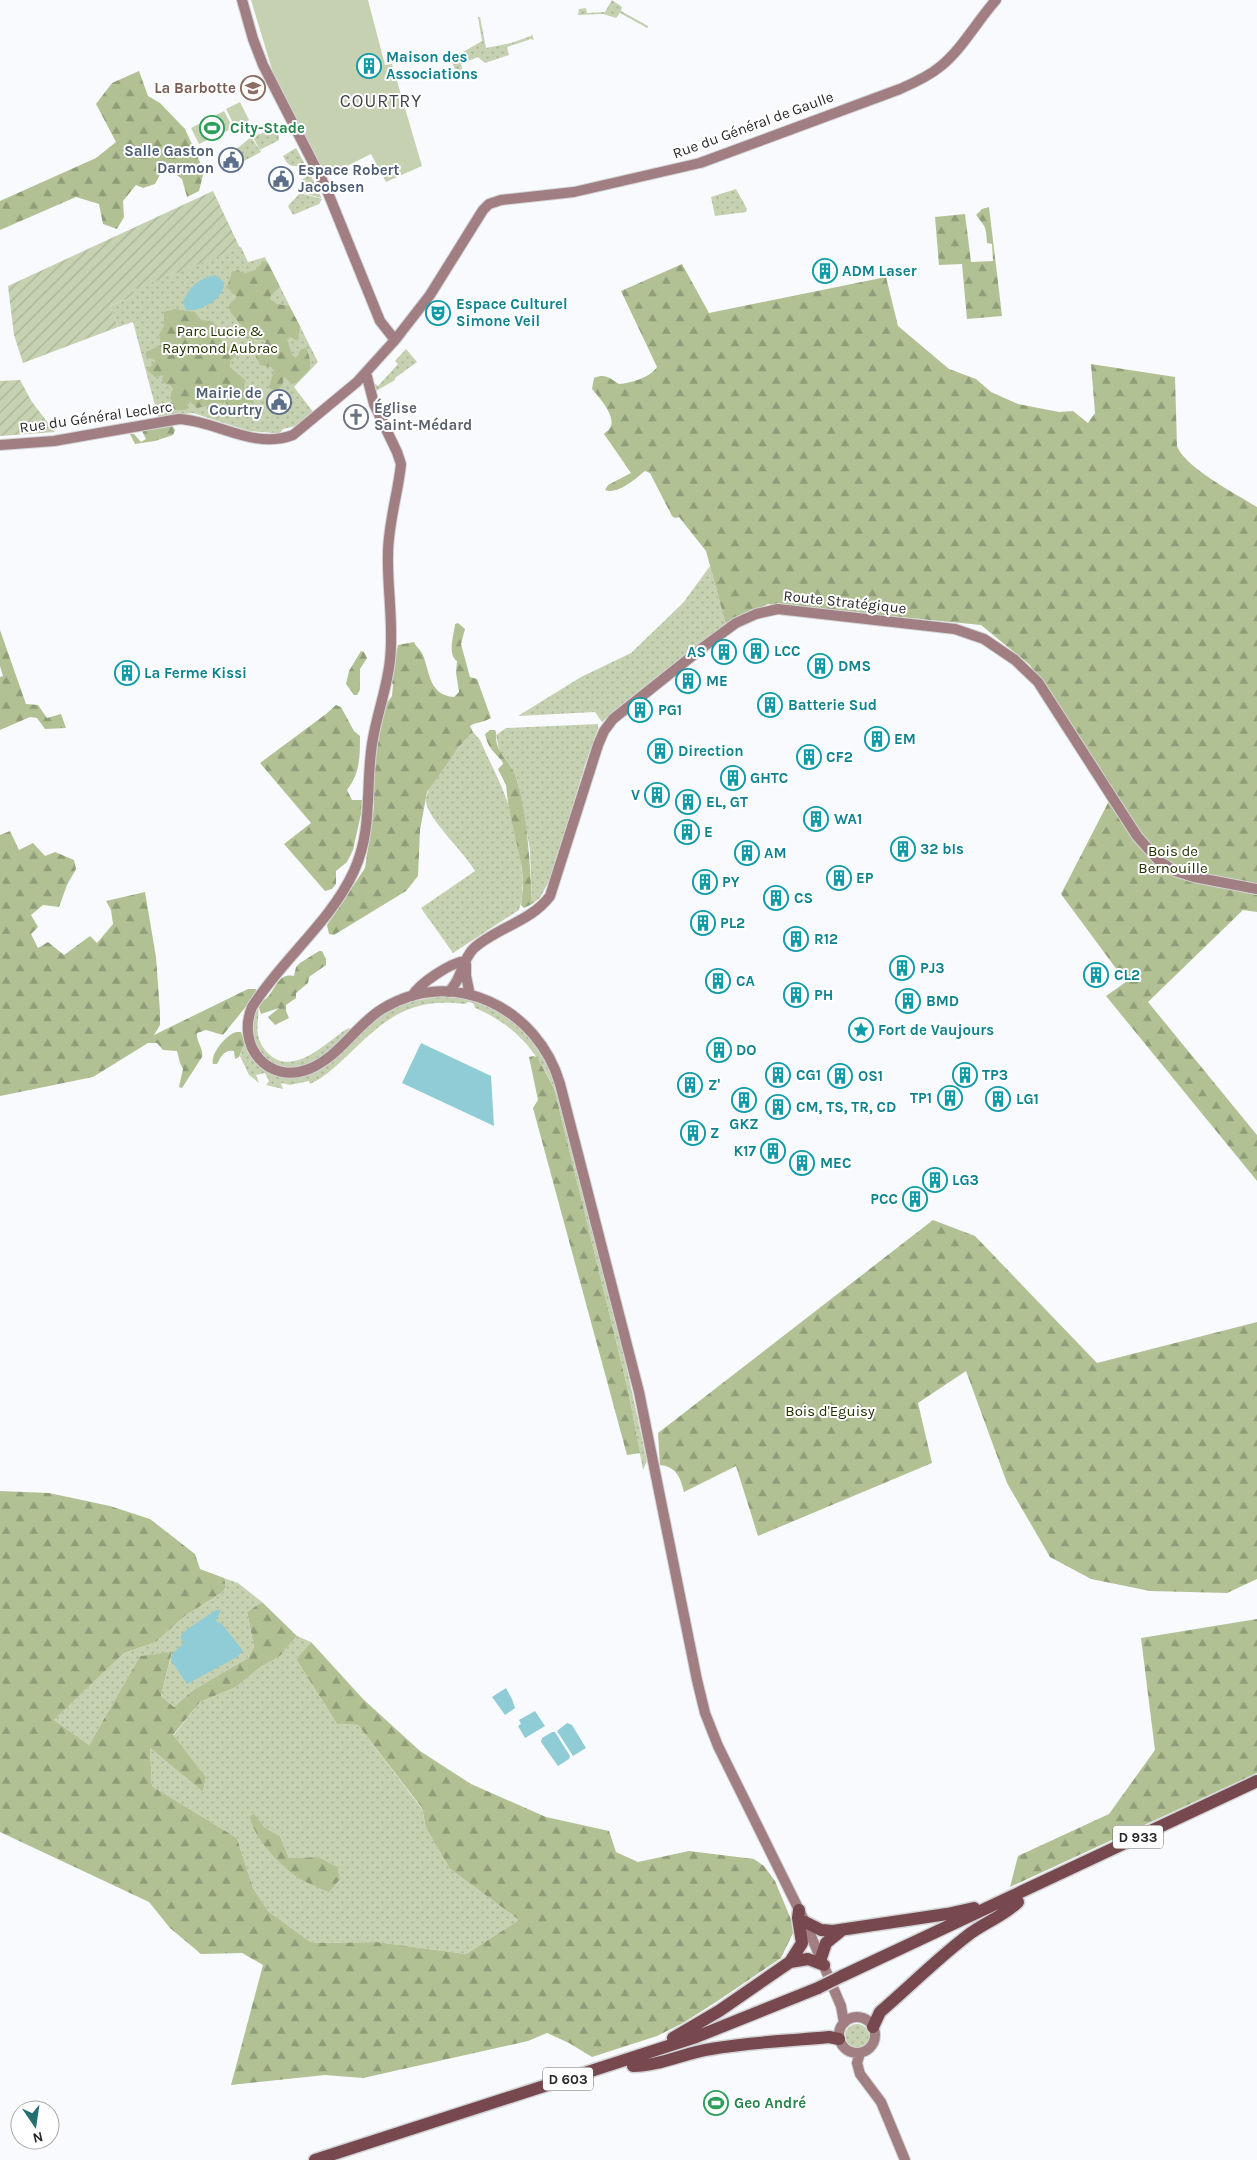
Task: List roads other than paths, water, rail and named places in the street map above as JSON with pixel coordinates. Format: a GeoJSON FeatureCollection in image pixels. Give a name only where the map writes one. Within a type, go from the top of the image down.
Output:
{"type":"FeatureCollection","features":[{"type":"Feature","properties":{"kind":"highway","name":"D 933"},"geometry":{"type":"LineString","coordinates":[[1018,1898],[1257,1781]]}},
{"type":"Feature","properties":{"kind":"highway","name":"D 933"},"geometry":{"type":"LineString","coordinates":[[1018,1898],[1257,1790]]}},
{"type":"Feature","properties":{"kind":"highway"},"geometry":{"type":"LineString","coordinates":[[805,1922],[827,1931],[842,1930],[1000,1906],[1018,1898]]}},
{"type":"Feature","properties":{"kind":"highway"},"geometry":{"type":"LineString","coordinates":[[873,2027],[880,2012],[958,1943],[978,1928],[1000,1906],[1018,1898]]}},
{"type":"Feature","properties":{"kind":"highway","name":"D 603"},"geometry":{"type":"LineString","coordinates":[[340,2160],[631,2062],[820,1991],[1000,1906]]}},
{"type":"Feature","properties":{"kind":"highway"},"geometry":{"type":"LineString","coordinates":[[631,2062],[643,2049],[685,2032],[790,1962],[802,1943],[798,1918],[799,1910]]}},
{"type":"Feature","properties":{"kind":"highway"},"geometry":{"type":"LineString","coordinates":[[790,1962],[808,1959],[822,1961],[826,1943],[842,1930]]}},
{"type":"Feature","properties":{"kind":"highway"},"geometry":{"type":"LineString","coordinates":[[631,2062],[649,2066],[695,2052],[726,2047],[828,2037],[839,2039]]}},
{"type":"Feature","properties":{"kind":"highway","name":"D 603"},"geometry":{"type":"LineString","coordinates":[[315,2160],[631,2062]]}},
{"type":"Feature","properties":{"kind":"main road"},"geometry":{"type":"LineString","coordinates":[[242,0],[253,39],[263,65],[326,188],[380,321],[395,340]]}},
{"type":"Feature","properties":{"kind":"main road","name":"Rue du Général de Gaulle"},"geometry":{"type":"LineString","coordinates":[[395,340],[430,296],[483,210],[489,204],[501,200],[574,192],[700,163],[900,89],[921,79],[942,65],[956,51],[990,0]]}},
{"type":"Feature","properties":{"kind":"main road","name":"Rue du Général de Gaulle"},"geometry":{"type":"LineString","coordinates":[[982,14],[996,0]]}},
{"type":"Feature","properties":{"kind":"main road","name":"Rue du Général Leclerc"},"geometry":{"type":"LineString","coordinates":[[0,445],[54,441],[179,419],[195,421],[252,438],[280,438],[301,430],[357,382],[395,340]]}},
{"type":"Feature","properties":{"kind":"main road"},"geometry":{"type":"LineString","coordinates":[[366,373],[374,404],[397,452],[401,466],[388,543],[391,650],[388,672],[373,734],[369,774],[368,824],[362,850],[344,890],[252,1007],[248,1019],[250,1046],[258,1058],[268,1066],[282,1072],[298,1072],[311,1068],[331,1055],[374,1015],[394,1003],[412,996],[448,992],[491,1002],[519,1019],[539,1040],[554,1065],[639,1392],[705,1713],[718,1746],[805,1922],[848,2020]]}},
{"type":"Feature","properties":{"kind":"main road"},"geometry":{"type":"LineString","coordinates":[[357,382],[374,404]]}},
{"type":"Feature","properties":{"kind":"main road","name":"Route Stratégique"},"geometry":{"type":"LineString","coordinates":[[448,992],[456,984],[466,960],[473,950],[538,908],[550,896],[598,745],[607,725],[642,695],[736,623],[756,614],[778,609],[955,629],[984,638],[1015,660],[1038,682],[1137,836],[1159,861],[1175,870],[1194,877],[1257,888]]}},
{"type":"Feature","properties":{"kind":"main road"},"geometry":{"type":"LineString","coordinates":[[412,996],[416,989],[454,963],[466,960],[467,995]]}},
{"type":"Feature","properties":{"kind":"main road"},"geometry":{"type":"LineString","coordinates":[[460,975],[467,995]]}},
{"type":"Feature","properties":{"kind":"main road"},"geometry":{"type":"LineString","coordinates":[[872,2089],[863,2084],[853,2074],[848,2051],[839,2039],[839,2031],[848,2020],[862,2018],[873,2027],[875,2037],[872,2045],[860,2053],[857,2064],[860,2074],[872,2089],[881,2102],[905,2160]]}},
{"type":"Feature","properties":{"kind":"main road"},"geometry":{"type":"LineString","coordinates":[[848,2051],[860,2053]]}},
{"type":"Feature","properties":{"kind":"water"},"geometry":{"type":"Polygon","coordinates":[[[215,275],[224,282],[221,294],[205,307],[186,310],[183,302],[188,292],[199,281],[215,275]]]}},
{"type":"Feature","properties":{"kind":"water"},"geometry":{"type":"Polygon","coordinates":[[[421,1043],[491,1076],[494,1126],[402,1083],[421,1043]]]}},
{"type":"Feature","properties":{"kind":"water"},"geometry":{"type":"Polygon","coordinates":[[[216,1610],[221,1610],[216,1621],[222,1624],[243,1651],[237,1657],[187,1684],[171,1660],[172,1654],[184,1643],[180,1637],[186,1630],[216,1610]]]}},
{"type":"Feature","properties":{"kind":"water"},"geometry":{"type":"Polygon","coordinates":[[[506,1688],[515,1708],[505,1715],[492,1697],[506,1688]]]}},
{"type":"Feature","properties":{"kind":"water"},"geometry":{"type":"Polygon","coordinates":[[[535,1711],[545,1726],[525,1738],[518,1726],[521,1724],[519,1720],[535,1711]]]}},
{"type":"Feature","properties":{"kind":"water"},"geometry":{"type":"Polygon","coordinates":[[[567,1723],[572,1725],[586,1748],[573,1756],[557,1731],[567,1723]]]}},
{"type":"Feature","properties":{"kind":"water"},"geometry":{"type":"Polygon","coordinates":[[[555,1732],[570,1756],[569,1759],[558,1766],[541,1742],[542,1738],[555,1732]]]}},
{"type":"Feature","properties":{"kind":"place","name":"Maison des Associations"},"geometry":{"type":"Point","coordinates":[369,66]}},
{"type":"Feature","properties":{"kind":"place","name":"La Barbotte"},"geometry":{"type":"Point","coordinates":[253,88]}},
{"type":"Feature","properties":{"kind":"place","name":"City-Stade"},"geometry":{"type":"Point","coordinates":[212,128]}},
{"type":"Feature","properties":{"kind":"place","name":"Salle Gaston Darmon"},"geometry":{"type":"Point","coordinates":[231,160]}},
{"type":"Feature","properties":{"kind":"place","name":"Espace Robert Jacobsen"},"geometry":{"type":"Point","coordinates":[281,179]}},
{"type":"Feature","properties":{"kind":"place","name":"ADM Laser"},"geometry":{"type":"Point","coordinates":[825,271]}},
{"type":"Feature","properties":{"kind":"place","name":"Espace Culturel Simone Veil"},"geometry":{"type":"Point","coordinates":[438,313]}},
{"type":"Feature","properties":{"kind":"place","name":"Mairie de Courtry"},"geometry":{"type":"Point","coordinates":[279,402]}},
{"type":"Feature","properties":{"kind":"place","name":"Église Saint-Médard"},"geometry":{"type":"Point","coordinates":[356,417]}},
{"type":"Feature","properties":{"kind":"place","name":"LCC"},"geometry":{"type":"Point","coordinates":[756,651]}},
{"type":"Feature","properties":{"kind":"place","name":"AS"},"geometry":{"type":"Point","coordinates":[724,652]}},
{"type":"Feature","properties":{"kind":"place","name":"DMS"},"geometry":{"type":"Point","coordinates":[820,666]}},
{"type":"Feature","properties":{"kind":"place","name":"La Ferme Kissi"},"geometry":{"type":"Point","coordinates":[127,673]}},
{"type":"Feature","properties":{"kind":"place","name":"ME"},"geometry":{"type":"Point","coordinates":[688,681]}},
{"type":"Feature","properties":{"kind":"place","name":"Batterie Sud"},"geometry":{"type":"Point","coordinates":[770,705]}},
{"type":"Feature","properties":{"kind":"place","name":"PG1"},"geometry":{"type":"Point","coordinates":[640,710]}},
{"type":"Feature","properties":{"kind":"place","name":"EM"},"geometry":{"type":"Point","coordinates":[877,739]}},
{"type":"Feature","properties":{"kind":"place","name":"Direction"},"geometry":{"type":"Point","coordinates":[660,751]}},
{"type":"Feature","properties":{"kind":"place","name":"CF2"},"geometry":{"type":"Point","coordinates":[809,757]}},
{"type":"Feature","properties":{"kind":"place","name":"GHTC"},"geometry":{"type":"Point","coordinates":[733,778]}},
{"type":"Feature","properties":{"kind":"place","name":"V"},"geometry":{"type":"Point","coordinates":[657,795]}},
{"type":"Feature","properties":{"kind":"place","name":"EL, GT"},"geometry":{"type":"Point","coordinates":[688,802]}},
{"type":"Feature","properties":{"kind":"place","name":"WA1"},"geometry":{"type":"Point","coordinates":[816,819]}},
{"type":"Feature","properties":{"kind":"place","name":"E"},"geometry":{"type":"Point","coordinates":[687,832]}},
{"type":"Feature","properties":{"kind":"place","name":"32 bIs"},"geometry":{"type":"Point","coordinates":[903,849]}},
{"type":"Feature","properties":{"kind":"place","name":"AM"},"geometry":{"type":"Point","coordinates":[747,853]}},
{"type":"Feature","properties":{"kind":"place","name":"EP"},"geometry":{"type":"Point","coordinates":[839,878]}},
{"type":"Feature","properties":{"kind":"place","name":"PY"},"geometry":{"type":"Point","coordinates":[705,882]}},
{"type":"Feature","properties":{"kind":"place","name":"CS"},"geometry":{"type":"Point","coordinates":[776,898]}},
{"type":"Feature","properties":{"kind":"place","name":"PL2"},"geometry":{"type":"Point","coordinates":[703,923]}},
{"type":"Feature","properties":{"kind":"place","name":"R12"},"geometry":{"type":"Point","coordinates":[796,939]}},
{"type":"Feature","properties":{"kind":"place","name":"PJ3"},"geometry":{"type":"Point","coordinates":[902,968]}},
{"type":"Feature","properties":{"kind":"place","name":"CL2"},"geometry":{"type":"Point","coordinates":[1096,975]}},
{"type":"Feature","properties":{"kind":"place","name":"CA"},"geometry":{"type":"Point","coordinates":[718,981]}},
{"type":"Feature","properties":{"kind":"place","name":"PH"},"geometry":{"type":"Point","coordinates":[796,995]}},
{"type":"Feature","properties":{"kind":"place","name":"BMD"},"geometry":{"type":"Point","coordinates":[908,1001]}},
{"type":"Feature","properties":{"kind":"place","name":"Fort de Vaujours"},"geometry":{"type":"Point","coordinates":[861,1030]}},
{"type":"Feature","properties":{"kind":"place","name":"DO"},"geometry":{"type":"Point","coordinates":[719,1050]}},
{"type":"Feature","properties":{"kind":"place","name":"CG1"},"geometry":{"type":"Point","coordinates":[778,1075]}},
{"type":"Feature","properties":{"kind":"place","name":"TP3"},"geometry":{"type":"Point","coordinates":[965,1075]}},
{"type":"Feature","properties":{"kind":"place","name":"OS1"},"geometry":{"type":"Point","coordinates":[840,1076]}},
{"type":"Feature","properties":{"kind":"place","name":"Z'"},"geometry":{"type":"Point","coordinates":[690,1085]}},
{"type":"Feature","properties":{"kind":"place","name":"TP1"},"geometry":{"type":"Point","coordinates":[950,1098]}},
{"type":"Feature","properties":{"kind":"place","name":"LG1"},"geometry":{"type":"Point","coordinates":[998,1099]}},
{"type":"Feature","properties":{"kind":"place","name":"GKZ"},"geometry":{"type":"Point","coordinates":[744,1100]}},
{"type":"Feature","properties":{"kind":"place","name":"CM, TS, TR, CD"},"geometry":{"type":"Point","coordinates":[778,1107]}},
{"type":"Feature","properties":{"kind":"place","name":"Z"},"geometry":{"type":"Point","coordinates":[693,1133]}},
{"type":"Feature","properties":{"kind":"place","name":"K17"},"geometry":{"type":"Point","coordinates":[773,1151]}},
{"type":"Feature","properties":{"kind":"place","name":"MEC"},"geometry":{"type":"Point","coordinates":[802,1163]}},
{"type":"Feature","properties":{"kind":"place","name":"LG3"},"geometry":{"type":"Point","coordinates":[935,1180]}},
{"type":"Feature","properties":{"kind":"place","name":"PCC"},"geometry":{"type":"Point","coordinates":[915,1199]}},
{"type":"Feature","properties":{"kind":"place","name":"Geo André"},"geometry":{"type":"Point","coordinates":[716,2103]}},
{"type":"Feature","properties":{"kind":"district","name":"COURTRY"},"geometry":{"type":"Point","coordinates":[381,101]}},
{"type":"Feature","properties":{"kind":"park label","name":"Parc Lucie & Raymond Aubrac"},"geometry":{"type":"Point","coordinates":[220,340]}},
{"type":"Feature","properties":{"kind":"park label","name":"Bois de Bernouille"},"geometry":{"type":"Point","coordinates":[1173,860]}},
{"type":"Feature","properties":{"kind":"park label","name":"Bois d'Eguisy"},"geometry":{"type":"Point","coordinates":[830,1411]}}]}
